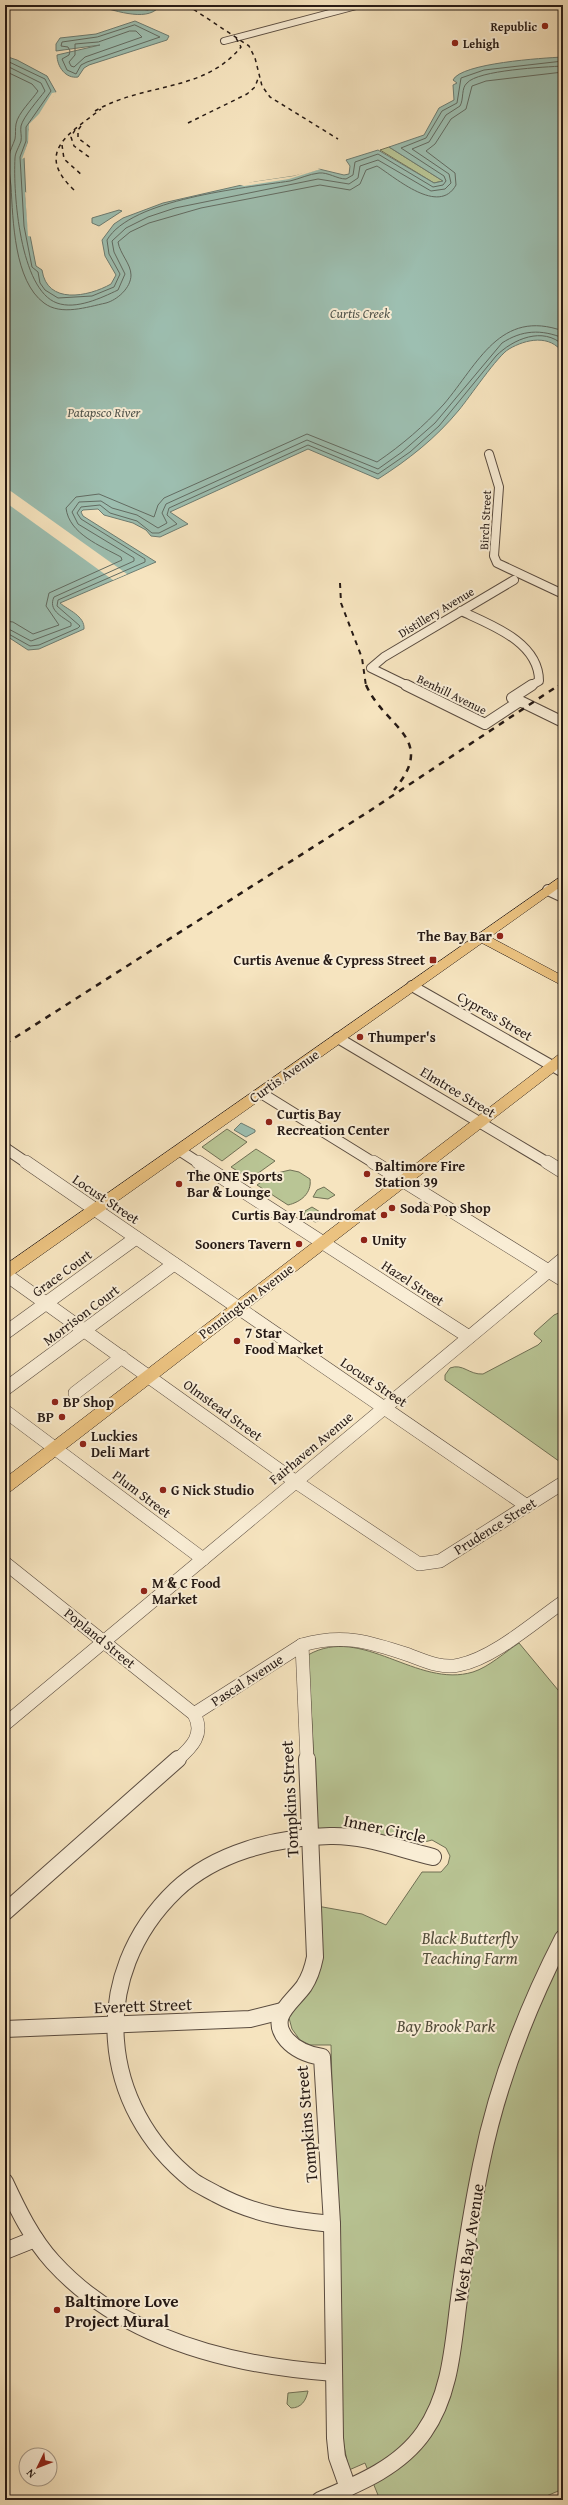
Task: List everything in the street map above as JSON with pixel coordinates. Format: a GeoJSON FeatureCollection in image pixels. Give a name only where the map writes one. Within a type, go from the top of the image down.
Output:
{"type":"FeatureCollection","features":[{"type":"Feature","properties":{"kind":"main road","name":"Curtis Avenue"},"geometry":{"type":"LineString","coordinates":[[5,1273],[563,879]]}},
{"type":"Feature","properties":{"kind":"main road"},"geometry":{"type":"LineString","coordinates":[[481,938],[563,982]]}},
{"type":"Feature","properties":{"kind":"main road","name":"Pennington Avenue"},"geometry":{"type":"LineString","coordinates":[[5,1487],[479,1122],[559,1066]]}},
{"type":"Feature","properties":{"kind":"street"},"geometry":{"type":"LineString","coordinates":[[224,41],[360,5]]}},
{"type":"Feature","properties":{"kind":"street","name":"Birch Street"},"geometry":{"type":"LineString","coordinates":[[489,454],[499,487],[494,556],[497,563],[563,594]]}},
{"type":"Feature","properties":{"kind":"street","name":"Distillery Avenue"},"geometry":{"type":"LineString","coordinates":[[371,668],[384,657],[514,580]]}},
{"type":"Feature","properties":{"kind":"street"},"geometry":{"type":"LineString","coordinates":[[461,611],[509,635],[529,653],[533,659],[536,665],[539,681],[512,698]]}},
{"type":"Feature","properties":{"kind":"street","name":"Benhill Avenue"},"geometry":{"type":"LineString","coordinates":[[371,668],[485,724],[520,701],[563,722]]}},
{"type":"Feature","properties":{"kind":"street"},"geometry":{"type":"LineString","coordinates":[[548,890],[563,897]]}},
{"type":"Feature","properties":{"kind":"street","name":"Cypress Street"},"geometry":{"type":"LineString","coordinates":[[412,986],[559,1066]]}},
{"type":"Feature","properties":{"kind":"street","name":"Elmtree Street"},"geometry":{"type":"LineString","coordinates":[[338,1038],[563,1172]]}},
{"type":"Feature","properties":{"kind":"street"},"geometry":{"type":"LineString","coordinates":[[261,1093],[563,1280]]}},
{"type":"Feature","properties":{"kind":"street","name":"Locust Street"},"geometry":{"type":"LineString","coordinates":[[5,1148],[527,1506]]}},
{"type":"Feature","properties":{"kind":"street","name":"Hazel Street"},"geometry":{"type":"LineString","coordinates":[[179,1150],[469,1337]]}},
{"type":"Feature","properties":{"kind":"street","name":"Grace Court"},"geometry":{"type":"LineString","coordinates":[[5,1333],[136,1238]]}},
{"type":"Feature","properties":{"kind":"street","name":"Fairhaven Avenue"},"geometry":{"type":"LineString","coordinates":[[5,1724],[563,1259]]}},
{"type":"Feature","properties":{"kind":"street","name":"Morrison Court"},"geometry":{"type":"LineString","coordinates":[[5,1389],[174,1264]]}},
{"type":"Feature","properties":{"kind":"street","name":"Olmstead Street"},"geometry":{"type":"LineString","coordinates":[[5,1273],[296,1482],[413,1562],[426,1565]]}},
{"type":"Feature","properties":{"kind":"street"},"geometry":{"type":"LineString","coordinates":[[75,1393],[122,1357]]}},
{"type":"Feature","properties":{"kind":"street","name":"Plum Street"},"geometry":{"type":"LineString","coordinates":[[5,1411],[203,1559]]}},
{"type":"Feature","properties":{"kind":"street","name":"Prudence Street"},"geometry":{"type":"LineString","coordinates":[[426,1565],[440,1561],[563,1484]]}},
{"type":"Feature","properties":{"kind":"street","name":"Popland Street"},"geometry":{"type":"LineString","coordinates":[[5,1563],[194,1714]]}},
{"type":"Feature","properties":{"kind":"street","name":"Pascal Avenue"},"geometry":{"type":"LineString","coordinates":[[194,1714],[302,1645],[322,1639],[348,1637],[433,1664],[458,1665],[481,1657],[563,1602]]}},
{"type":"Feature","properties":{"kind":"street","name":"Tompkins Street"},"geometry":{"type":"LineString","coordinates":[[302,1645],[310,1838],[316,1936],[314,1968],[302,1990],[282,2011],[281,2029],[293,2046],[312,2056],[322,2057],[332,2224],[337,2457],[348,2488]]}},
{"type":"Feature","properties":{"kind":"street"},"geometry":{"type":"LineString","coordinates":[[5,1912],[188,1750],[199,1736],[201,1729],[200,1723],[194,1714]]}},
{"type":"Feature","properties":{"kind":"street","name":"Inner Circle"},"geometry":{"type":"LineString","coordinates":[[332,2224],[294,2220],[251,2210],[208,2191],[180,2170],[159,2150],[128,2102],[119,2076],[113,2025],[114,2006],[118,1987],[132,1949],[150,1921],[175,1891],[195,1876],[237,1854],[285,1840],[350,1837],[433,1857]]}},
{"type":"Feature","properties":{"kind":"street","name":"West Bay Avenue"},"geometry":{"type":"LineString","coordinates":[[320,2500],[370,2478],[408,2451],[435,2414],[450,2362],[473,2207],[481,2163],[497,2102],[536,1995],[563,1938]]}},
{"type":"Feature","properties":{"kind":"street","name":"Everett Street"},"geometry":{"type":"LineString","coordinates":[[5,2029],[250,2019],[282,2011]]}},
{"type":"Feature","properties":{"kind":"street"},"geometry":{"type":"LineString","coordinates":[[5,2182],[35,2239],[77,2283],[105,2305],[148,2330],[191,2349],[241,2362],[275,2368],[334,2373]]}},
{"type":"Feature","properties":{"kind":"street"},"geometry":{"type":"LineString","coordinates":[[5,2251],[35,2239]]}},
{"type":"Feature","properties":{"kind":"green space"},"geometry":{"type":"Polygon","coordinates":[[[389,147],[443,181],[434,183],[380,150],[389,147]]]}},
{"type":"Feature","properties":{"kind":"green space"},"geometry":{"type":"Polygon","coordinates":[[[227,1129],[247,1142],[222,1161],[202,1147],[227,1129]]]}},
{"type":"Feature","properties":{"kind":"green space"},"geometry":{"type":"Polygon","coordinates":[[[256,1149],[275,1161],[250,1179],[231,1167],[256,1149]]]}},
{"type":"Feature","properties":{"kind":"green space"},"geometry":{"type":"Polygon","coordinates":[[[290,1170],[299,1172],[310,1179],[309,1189],[305,1196],[293,1204],[288,1205],[257,1185],[273,1174],[290,1170]]]}},
{"type":"Feature","properties":{"kind":"green space"},"geometry":{"type":"Polygon","coordinates":[[[324,1187],[335,1195],[328,1199],[313,1197],[317,1190],[324,1187]]]}},
{"type":"Feature","properties":{"kind":"green space"},"geometry":{"type":"Polygon","coordinates":[[[312,1207],[325,1215],[322,1220],[315,1222],[304,1215],[305,1211],[312,1207]]]}},
{"type":"Feature","properties":{"kind":"green space"},"geometry":{"type":"Polygon","coordinates":[[[563,1311],[563,1464],[445,1380],[445,1375],[450,1368],[455,1367],[478,1374],[483,1374],[538,1345],[542,1341],[534,1334],[535,1332],[554,1315],[563,1311]]]}},
{"type":"Feature","properties":{"kind":"green space","name":"Bay Brook Park"},"geometry":{"type":"Polygon","coordinates":[[[519,1643],[563,1696],[563,2489],[537,2500],[380,2500],[365,2463],[349,2470],[341,2432],[331,2045],[310,2045],[300,2040],[292,2029],[289,2018],[291,2008],[309,1988],[317,1906],[362,1914],[386,1925],[422,1872],[441,1872],[448,1864],[450,1856],[446,1848],[432,1840],[410,1846],[318,1829],[308,1655],[328,1648],[349,1647],[369,1651],[431,1672],[452,1675],[479,1670],[519,1643]]]}},
{"type":"Feature","properties":{"kind":"green space"},"geometry":{"type":"Polygon","coordinates":[[[308,2391],[306,2398],[298,2407],[291,2408],[287,2404],[288,2393],[308,2391]]]}},
{"type":"Feature","properties":{"kind":"water"},"geometry":{"type":"Polygon","coordinates":[[[94,5],[158,5],[159,7],[153,12],[146,14],[128,14],[94,5]]]}},
{"type":"Feature","properties":{"kind":"water"},"geometry":{"type":"Polygon","coordinates":[[[135,21],[169,36],[167,40],[89,65],[84,68],[78,77],[66,74],[60,68],[57,55],[100,45],[56,51],[56,44],[60,38],[96,34],[135,21]]]}},
{"type":"Feature","properties":{"kind":"water","name":"Curtis Creek"},"geometry":{"type":"Polygon","coordinates":[[[5,56],[17,60],[47,76],[56,92],[29,129],[30,135],[24,157],[26,199],[28,225],[36,266],[42,270],[45,281],[52,289],[60,293],[70,295],[80,295],[102,289],[111,284],[116,275],[105,256],[102,240],[114,224],[123,218],[163,203],[255,182],[295,176],[319,169],[344,175],[349,174],[350,166],[346,160],[378,150],[434,183],[443,181],[389,147],[424,135],[439,108],[454,100],[453,85],[457,83],[453,80],[459,74],[471,69],[504,62],[563,57],[563,353],[558,347],[551,343],[538,340],[523,343],[509,349],[498,359],[459,410],[441,430],[411,456],[378,479],[308,449],[170,512],[188,524],[160,537],[151,536],[146,530],[133,523],[104,515],[98,509],[83,510],[81,512],[83,516],[156,562],[60,603],[82,620],[84,629],[39,649],[28,650],[5,635],[5,56]]]}},
{"type":"Feature","properties":{"kind":"water"},"geometry":{"type":"Polygon","coordinates":[[[119,210],[122,211],[99,226],[92,223],[92,218],[119,210]]]}},
{"type":"Feature","properties":{"kind":"water"},"geometry":{"type":"Polygon","coordinates":[[[241,1123],[255,1130],[255,1132],[246,1137],[234,1130],[241,1123]]]}},
{"type":"Feature","properties":{"kind":"pier"},"geometry":{"type":"Polygon","coordinates":[[[57,92],[31,129],[32,142],[26,157],[22,159],[28,142],[29,124],[39,114],[52,93],[57,92]]]}},
{"type":"Feature","properties":{"kind":"pier"},"geometry":{"type":"Polygon","coordinates":[[[316,168],[321,169],[289,179],[244,186],[238,184],[294,176],[316,168]]]}},
{"type":"Feature","properties":{"kind":"pier"},"geometry":{"type":"Polygon","coordinates":[[[25,192],[29,194],[33,237],[28,236],[25,192]]]}},
{"type":"Feature","properties":{"kind":"pier"},"geometry":{"type":"Polygon","coordinates":[[[5,487],[127,574],[113,580],[5,502],[5,487]]]}},
{"type":"Feature","properties":{"kind":"railway"},"geometry":{"type":"LineString","coordinates":[[187,5],[249,46],[255,58],[262,86],[270,97],[338,139]]}},
{"type":"Feature","properties":{"kind":"railway"},"geometry":{"type":"LineString","coordinates":[[95,111],[134,95],[191,80],[209,72],[226,62],[241,47],[236,38]]}},
{"type":"Feature","properties":{"kind":"railway"},"geometry":{"type":"LineString","coordinates":[[188,123],[247,94],[255,87],[259,76]]}},
{"type":"Feature","properties":{"kind":"railway"},"geometry":{"type":"LineString","coordinates":[[74,190],[62,177],[57,165],[57,154],[60,145],[68,136],[101,109]]}},
{"type":"Feature","properties":{"kind":"railway"},"geometry":{"type":"LineString","coordinates":[[81,126],[78,130],[78,138],[91,148]]}},
{"type":"Feature","properties":{"kind":"railway"},"geometry":{"type":"LineString","coordinates":[[75,130],[71,137],[74,146],[89,157]]}},
{"type":"Feature","properties":{"kind":"railway"},"geometry":{"type":"LineString","coordinates":[[62,145],[64,159],[83,176]]}},
{"type":"Feature","properties":{"kind":"railway"},"geometry":{"type":"LineString","coordinates":[[340,583],[341,603],[362,658],[366,686]]}},
{"type":"Feature","properties":{"kind":"railway"},"geometry":{"type":"LineString","coordinates":[[558,686],[563,683]]}},
{"type":"Feature","properties":{"kind":"railway"},"geometry":{"type":"LineString","coordinates":[[366,685],[374,700],[404,734],[409,745],[411,758],[406,772],[394,790]]}},
{"type":"Feature","properties":{"kind":"railway"},"geometry":{"type":"LineString","coordinates":[[5,1044],[368,812],[559,685]]}},
{"type":"Feature","properties":{"kind":"place","name":"Republic"},"geometry":{"type":"Point","coordinates":[545,26]}},
{"type":"Feature","properties":{"kind":"place","name":"Lehigh"},"geometry":{"type":"Point","coordinates":[455,43]}},
{"type":"Feature","properties":{"kind":"place","name":"The Bay Bar"},"geometry":{"type":"Point","coordinates":[500,936]}},
{"type":"Feature","properties":{"kind":"place","name":"Curtis Avenue & Cypress Street"},"geometry":{"type":"Point","coordinates":[433,960]}},
{"type":"Feature","properties":{"kind":"place","name":"Thumper's"},"geometry":{"type":"Point","coordinates":[360,1037]}},
{"type":"Feature","properties":{"kind":"place","name":"Curtis Bay Recreation Center"},"geometry":{"type":"Point","coordinates":[269,1122]}},
{"type":"Feature","properties":{"kind":"place","name":"Baltimore Fire Station 39"},"geometry":{"type":"Point","coordinates":[367,1174]}},
{"type":"Feature","properties":{"kind":"place","name":"The ONE Sports Bar & Lounge"},"geometry":{"type":"Point","coordinates":[179,1184]}},
{"type":"Feature","properties":{"kind":"place","name":"Soda Pop Shop"},"geometry":{"type":"Point","coordinates":[392,1208]}},
{"type":"Feature","properties":{"kind":"place","name":"Curtis Bay Laundromat"},"geometry":{"type":"Point","coordinates":[384,1215]}},
{"type":"Feature","properties":{"kind":"place","name":"Unity"},"geometry":{"type":"Point","coordinates":[364,1240]}},
{"type":"Feature","properties":{"kind":"place","name":"Sooners Tavern"},"geometry":{"type":"Point","coordinates":[299,1244]}},
{"type":"Feature","properties":{"kind":"place","name":"7 Star Food Market"},"geometry":{"type":"Point","coordinates":[237,1341]}},
{"type":"Feature","properties":{"kind":"place","name":"BP Shop"},"geometry":{"type":"Point","coordinates":[55,1402]}},
{"type":"Feature","properties":{"kind":"place","name":"BP"},"geometry":{"type":"Point","coordinates":[62,1417]}},
{"type":"Feature","properties":{"kind":"place","name":"Luckies Deli Mart"},"geometry":{"type":"Point","coordinates":[83,1444]}},
{"type":"Feature","properties":{"kind":"place","name":"G Nick Studio"},"geometry":{"type":"Point","coordinates":[163,1490]}},
{"type":"Feature","properties":{"kind":"place","name":"M & C Food Market"},"geometry":{"type":"Point","coordinates":[144,1591]}},
{"type":"Feature","properties":{"kind":"place","name":"Baltimore Love Project Mural"},"geometry":{"type":"Point","coordinates":[57,2310]}},
{"type":"Feature","properties":{"kind":"water label","name":"Patapsco River"},"geometry":{"type":"Point","coordinates":[104,412]}},
{"type":"Feature","properties":{"kind":"park label","name":"Black Butterfly Teaching Farm"},"geometry":{"type":"Point","coordinates":[470,1947]}}]}
